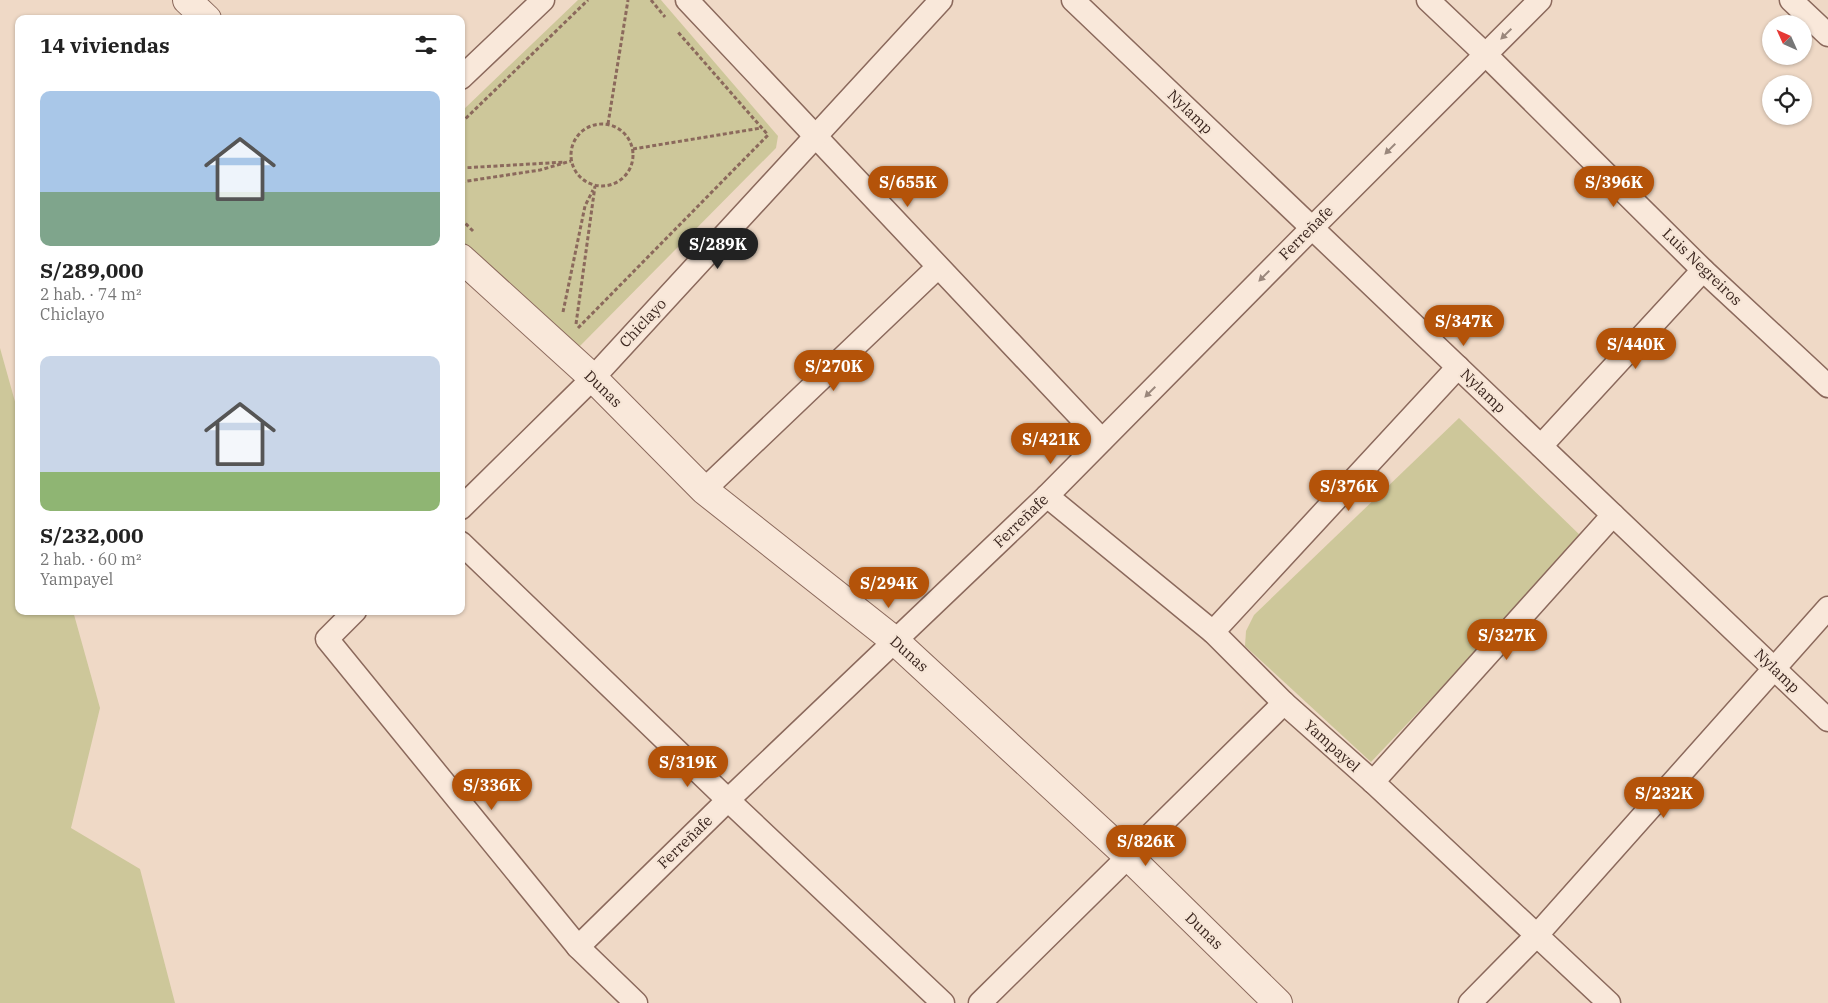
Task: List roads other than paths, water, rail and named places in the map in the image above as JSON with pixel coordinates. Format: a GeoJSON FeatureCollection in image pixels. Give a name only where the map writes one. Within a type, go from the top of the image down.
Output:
{"type":"FeatureCollection","features":[{"type":"Feature","properties":{"kind":"street"},"geometry":{"type":"LineString","coordinates":[[187,0],[203,15]]}},
{"type":"Feature","properties":{"kind":"street"},"geometry":{"type":"LineString","coordinates":[[465,74],[543,0]]}},
{"type":"Feature","properties":{"kind":"street"},"geometry":{"type":"LineString","coordinates":[[687,0],[1102,440]]}},
{"type":"Feature","properties":{"kind":"street","name":"Chiclayo"},"geometry":{"type":"LineString","coordinates":[[465,504],[593,378],[941,0]]}},
{"type":"Feature","properties":{"kind":"street","name":"Nylamp"},"geometry":{"type":"LineString","coordinates":[[1073,0],[1828,720]]}},
{"type":"Feature","properties":{"kind":"street","name":"Luis Negreiros"},"geometry":{"type":"LineString","coordinates":[[1428,0],[1703,270],[1828,386]]}},
{"type":"Feature","properties":{"kind":"street","name":"Ferreñafe"},"geometry":{"type":"LineString","coordinates":[[578,947],[728,800],[1047,496],[1540,0]]}},
{"type":"Feature","properties":{"kind":"street"},"geometry":{"type":"LineString","coordinates":[[1791,0],[1828,35]]}},
{"type":"Feature","properties":{"kind":"street","name":"Dunas"},"geometry":{"type":"LineString","coordinates":[[465,262],[593,378],[704,490],[895,641],[1129,857],[1278,1003]]}},
{"type":"Feature","properties":{"kind":"street"},"geometry":{"type":"LineString","coordinates":[[704,490],[938,267]]}},
{"type":"Feature","properties":{"kind":"street"},"geometry":{"type":"LineString","coordinates":[[1541,446],[1703,270]]}},
{"type":"Feature","properties":{"kind":"street"},"geometry":{"type":"LineString","coordinates":[[1212,632],[1458,367]]}},
{"type":"Feature","properties":{"kind":"street","name":"Yampayel"},"geometry":{"type":"LineString","coordinates":[[1047,496],[1212,632],[1284,703],[1373,782],[1610,1003]]}},
{"type":"Feature","properties":{"kind":"street"},"geometry":{"type":"LineString","coordinates":[[1373,782],[1614,515]]}},
{"type":"Feature","properties":{"kind":"street"},"geometry":{"type":"LineString","coordinates":[[465,547],[728,800],[943,1003]]}},
{"type":"Feature","properties":{"kind":"street"},"geometry":{"type":"LineString","coordinates":[[1470,1003],[1537,935],[1828,608]]}},
{"type":"Feature","properties":{"kind":"street"},"geometry":{"type":"LineString","coordinates":[[351,615],[327,639],[578,947],[636,1003]]}},
{"type":"Feature","properties":{"kind":"street"},"geometry":{"type":"LineString","coordinates":[[980,1003],[1284,703]]}}]}
